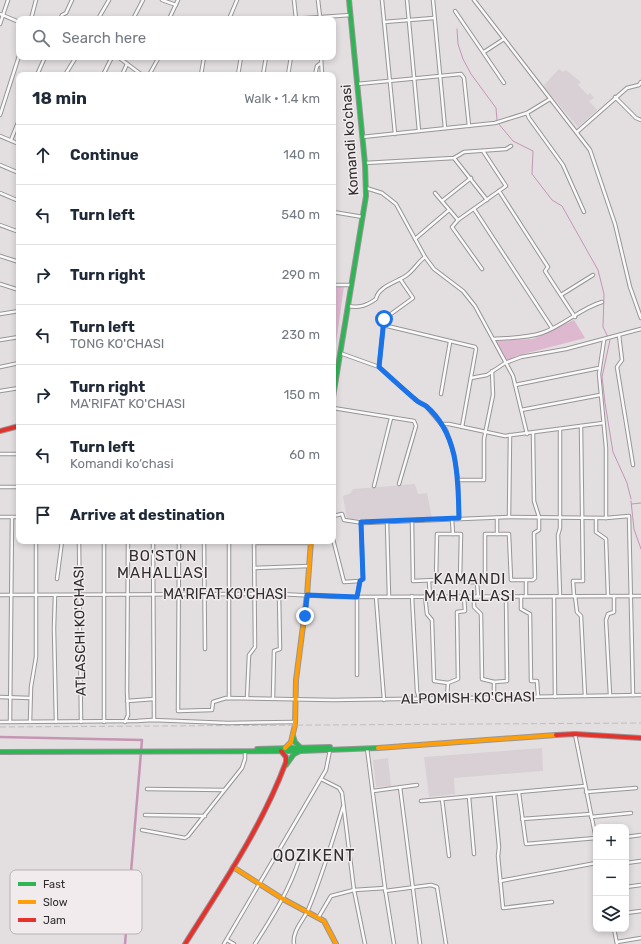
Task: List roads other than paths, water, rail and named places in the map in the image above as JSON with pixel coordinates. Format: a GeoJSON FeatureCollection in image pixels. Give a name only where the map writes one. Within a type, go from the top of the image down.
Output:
{"type":"FeatureCollection","features":[{"type":"Feature","properties":{"kind":"main road","name":"Komandi ko‘chasi"},"geometry":{"type":"LineString","coordinates":[[336,373],[363,217],[366,188],[349,0]]}},
{"type":"Feature","properties":{"kind":"main road"},"geometry":{"type":"LineString","coordinates":[[0,431],[16,427]]}},
{"type":"Feature","properties":{"kind":"main road"},"geometry":{"type":"LineString","coordinates":[[283,750],[291,742],[295,722],[297,670],[307,595],[311,544]]}},
{"type":"Feature","properties":{"kind":"main road"},"geometry":{"type":"LineString","coordinates":[[282,773],[289,760],[301,749],[330,750],[367,748],[575,734],[641,738]]}},
{"type":"Feature","properties":{"kind":"main road"},"geometry":{"type":"LineString","coordinates":[[293,735],[294,742],[301,749]]}},
{"type":"Feature","properties":{"kind":"main road"},"geometry":{"type":"LineString","coordinates":[[0,752],[243,751],[435,744]]}},
{"type":"Feature","properties":{"kind":"main road"},"geometry":{"type":"LineString","coordinates":[[186,944],[233,867],[274,794],[286,757],[283,750]]}},
{"type":"Feature","properties":{"kind":"main road"},"geometry":{"type":"LineString","coordinates":[[233,867],[283,899],[324,921],[336,944]]}},
{"type":"Feature","properties":{"kind":"street"},"geometry":{"type":"LineString","coordinates":[[0,24],[1,15],[8,0]]}},
{"type":"Feature","properties":{"kind":"street"},"geometry":{"type":"LineString","coordinates":[[32,16],[36,0]]}},
{"type":"Feature","properties":{"kind":"street"},"geometry":{"type":"LineString","coordinates":[[62,16],[66,13],[72,0]]}},
{"type":"Feature","properties":{"kind":"street"},"geometry":{"type":"LineString","coordinates":[[100,16],[109,0]]}},
{"type":"Feature","properties":{"kind":"street"},"geometry":{"type":"LineString","coordinates":[[135,16],[143,0]]}},
{"type":"Feature","properties":{"kind":"street"},"geometry":{"type":"LineString","coordinates":[[162,0],[176,5]]}},
{"type":"Feature","properties":{"kind":"street"},"geometry":{"type":"LineString","coordinates":[[170,16],[178,0]]}},
{"type":"Feature","properties":{"kind":"street"},"geometry":{"type":"LineString","coordinates":[[229,16],[237,0]]}},
{"type":"Feature","properties":{"kind":"street"},"geometry":{"type":"LineString","coordinates":[[294,0],[297,16]]}},
{"type":"Feature","properties":{"kind":"street"},"geometry":{"type":"LineString","coordinates":[[318,0],[318,16]]}},
{"type":"Feature","properties":{"kind":"street"},"geometry":{"type":"LineString","coordinates":[[382,0],[395,134]]}},
{"type":"Feature","properties":{"kind":"street"},"geometry":{"type":"LineString","coordinates":[[407,0],[419,131]]}},
{"type":"Feature","properties":{"kind":"street"},"geometry":{"type":"LineString","coordinates":[[433,0],[445,128]]}},
{"type":"Feature","properties":{"kind":"street"},"geometry":{"type":"LineString","coordinates":[[474,0],[590,150],[615,224],[630,287],[641,318]]}},
{"type":"Feature","properties":{"kind":"street"},"geometry":{"type":"LineString","coordinates":[[456,11],[504,83]]}},
{"type":"Feature","properties":{"kind":"street"},"geometry":{"type":"LineString","coordinates":[[1,15],[16,21]]}},
{"type":"Feature","properties":{"kind":"street"},"geometry":{"type":"LineString","coordinates":[[336,16],[351,15]]}},
{"type":"Feature","properties":{"kind":"street"},"geometry":{"type":"LineString","coordinates":[[384,22],[434,18]]}},
{"type":"Feature","properties":{"kind":"street"},"geometry":{"type":"LineString","coordinates":[[484,52],[504,39]]}},
{"type":"Feature","properties":{"kind":"street"},"geometry":{"type":"LineString","coordinates":[[0,115],[18,60]]}},
{"type":"Feature","properties":{"kind":"street"},"geometry":{"type":"LineString","coordinates":[[38,72],[44,60]]}},
{"type":"Feature","properties":{"kind":"street"},"geometry":{"type":"LineString","coordinates":[[67,72],[74,60]]}},
{"type":"Feature","properties":{"kind":"street"},"geometry":{"type":"LineString","coordinates":[[105,72],[111,60]]}},
{"type":"Feature","properties":{"kind":"street"},"geometry":{"type":"LineString","coordinates":[[122,60],[138,72]]}},
{"type":"Feature","properties":{"kind":"street"},"geometry":{"type":"LineString","coordinates":[[150,72],[156,60]]}},
{"type":"Feature","properties":{"kind":"street"},"geometry":{"type":"LineString","coordinates":[[202,72],[204,60]]}},
{"type":"Feature","properties":{"kind":"street"},"geometry":{"type":"LineString","coordinates":[[238,72],[240,60]]}},
{"type":"Feature","properties":{"kind":"street"},"geometry":{"type":"LineString","coordinates":[[264,72],[266,60]]}},
{"type":"Feature","properties":{"kind":"street"},"geometry":{"type":"LineString","coordinates":[[289,72],[291,60]]}},
{"type":"Feature","properties":{"kind":"street"},"geometry":{"type":"LineString","coordinates":[[316,72],[317,66],[321,63]]}},
{"type":"Feature","properties":{"kind":"street"},"geometry":{"type":"LineString","coordinates":[[321,63],[322,72]]}},
{"type":"Feature","properties":{"kind":"street"},"geometry":{"type":"LineString","coordinates":[[123,72],[127,64]]}},
{"type":"Feature","properties":{"kind":"street"},"geometry":{"type":"LineString","coordinates":[[357,84],[461,74],[464,78],[469,126]]}},
{"type":"Feature","properties":{"kind":"street"},"geometry":{"type":"LineString","coordinates":[[577,132],[615,97],[627,88],[639,85],[641,82]]}},
{"type":"Feature","properties":{"kind":"street"},"geometry":{"type":"LineString","coordinates":[[615,97],[631,113],[641,120]]}},
{"type":"Feature","properties":{"kind":"street"},"geometry":{"type":"LineString","coordinates":[[362,138],[495,123],[527,113],[550,99]]}},
{"type":"Feature","properties":{"kind":"street"},"geometry":{"type":"LineString","coordinates":[[527,113],[529,118],[563,165],[584,212]]}},
{"type":"Feature","properties":{"kind":"street"},"geometry":{"type":"LineString","coordinates":[[11,140],[16,128]]}},
{"type":"Feature","properties":{"kind":"street"},"geometry":{"type":"LineString","coordinates":[[0,136],[16,142]]}},
{"type":"Feature","properties":{"kind":"street"},"geometry":{"type":"LineString","coordinates":[[365,164],[454,158],[464,152],[483,151],[511,146]]}},
{"type":"Feature","properties":{"kind":"street"},"geometry":{"type":"LineString","coordinates":[[482,269],[452,227],[458,220],[506,186],[483,151]]}},
{"type":"Feature","properties":{"kind":"street"},"geometry":{"type":"LineString","coordinates":[[454,158],[487,200]]}},
{"type":"Feature","properties":{"kind":"street"},"geometry":{"type":"LineString","coordinates":[[0,165],[16,172]]}},
{"type":"Feature","properties":{"kind":"street"},"geometry":{"type":"LineString","coordinates":[[442,201],[471,178]]}},
{"type":"Feature","properties":{"kind":"street"},"geometry":{"type":"LineString","coordinates":[[366,188],[382,193],[396,204],[425,257],[434,269],[467,295],[476,306],[513,376],[527,434]]}},
{"type":"Feature","properties":{"kind":"street"},"geometry":{"type":"LineString","coordinates":[[499,191],[548,267],[545,270],[575,317]]}},
{"type":"Feature","properties":{"kind":"street"},"geometry":{"type":"LineString","coordinates":[[435,192],[458,220]]}},
{"type":"Feature","properties":{"kind":"street"},"geometry":{"type":"LineString","coordinates":[[0,193],[16,200]]}},
{"type":"Feature","properties":{"kind":"street"},"geometry":{"type":"LineString","coordinates":[[474,209],[552,328]]}},
{"type":"Feature","properties":{"kind":"street"},"geometry":{"type":"LineString","coordinates":[[415,239],[449,210]]}},
{"type":"Feature","properties":{"kind":"street"},"geometry":{"type":"LineString","coordinates":[[336,212],[363,217]]}},
{"type":"Feature","properties":{"kind":"street"},"geometry":{"type":"LineString","coordinates":[[0,225],[16,231]]}},
{"type":"Feature","properties":{"kind":"street"},"geometry":{"type":"LineString","coordinates":[[0,256],[16,261]]}},
{"type":"Feature","properties":{"kind":"street"},"geometry":{"type":"LineString","coordinates":[[348,306],[357,308],[376,300],[376,296],[386,286],[407,275],[425,257]]}},
{"type":"Feature","properties":{"kind":"street"},"geometry":{"type":"LineString","coordinates":[[561,295],[593,275]]}},
{"type":"Feature","properties":{"kind":"street"},"geometry":{"type":"LineString","coordinates":[[379,367],[384,319],[413,298],[400,279]]}},
{"type":"Feature","properties":{"kind":"street"},"geometry":{"type":"LineString","coordinates":[[0,284],[16,289]]}},
{"type":"Feature","properties":{"kind":"street"},"geometry":{"type":"LineString","coordinates":[[336,285],[351,285]]}},
{"type":"Feature","properties":{"kind":"street"},"geometry":{"type":"LineString","coordinates":[[493,339],[542,333],[602,302]]}},
{"type":"Feature","properties":{"kind":"street"},"geometry":{"type":"LineString","coordinates":[[0,314],[16,311]]}},
{"type":"Feature","properties":{"kind":"street"},"geometry":{"type":"LineString","coordinates":[[383,325],[450,342],[475,346],[476,349],[462,427]]}},
{"type":"Feature","properties":{"kind":"street"},"geometry":{"type":"LineString","coordinates":[[471,378],[487,375],[505,363],[521,357],[604,340],[641,329]]}},
{"type":"Feature","properties":{"kind":"street"},"geometry":{"type":"LineString","coordinates":[[619,335],[622,360],[617,367],[633,465]]}},
{"type":"Feature","properties":{"kind":"street"},"geometry":{"type":"LineString","coordinates":[[0,340],[16,337]]}},
{"type":"Feature","properties":{"kind":"street"},"geometry":{"type":"LineString","coordinates":[[604,340],[599,368],[600,395],[606,448],[606,518]]}},
{"type":"Feature","properties":{"kind":"street"},"geometry":{"type":"LineString","coordinates":[[441,394],[450,342]]}},
{"type":"Feature","properties":{"kind":"street"},"geometry":{"type":"LineString","coordinates":[[340,353],[379,367],[417,401],[426,406],[441,424],[449,438],[454,454],[458,480],[459,518]]}},
{"type":"Feature","properties":{"kind":"street"},"geometry":{"type":"LineString","coordinates":[[0,367],[16,364]]}},
{"type":"Feature","properties":{"kind":"street"},"geometry":{"type":"LineString","coordinates":[[515,385],[599,368]]}},
{"type":"Feature","properties":{"kind":"street"},"geometry":{"type":"LineString","coordinates":[[458,480],[484,480],[485,432],[493,395],[492,371]]}},
{"type":"Feature","properties":{"kind":"street"},"geometry":{"type":"LineString","coordinates":[[0,392],[16,389]]}},
{"type":"Feature","properties":{"kind":"street"},"geometry":{"type":"LineString","coordinates":[[521,410],[600,395]]}},
{"type":"Feature","properties":{"kind":"street"},"geometry":{"type":"LineString","coordinates":[[336,409],[414,421],[416,426],[399,484]]}},
{"type":"Feature","properties":{"kind":"street"},"geometry":{"type":"LineString","coordinates":[[374,486],[391,418]]}},
{"type":"Feature","properties":{"kind":"street"},"geometry":{"type":"LineString","coordinates":[[441,424],[510,435],[603,423]]}},
{"type":"Feature","properties":{"kind":"street"},"geometry":{"type":"LineString","coordinates":[[581,426],[583,581],[573,581],[577,612],[581,616],[585,696]]}},
{"type":"Feature","properties":{"kind":"street"},"geometry":{"type":"LineString","coordinates":[[560,429],[560,518],[558,535],[560,596]]}},
{"type":"Feature","properties":{"kind":"street"},"geometry":{"type":"LineString","coordinates":[[412,521],[413,581],[429,582],[436,580],[437,534],[461,534],[460,580],[463,582],[477,582],[484,581],[485,579],[485,534],[509,534],[510,580],[526,581],[534,578],[534,534],[539,530],[539,517],[534,501],[533,433]]}},
{"type":"Feature","properties":{"kind":"street"},"geometry":{"type":"LineString","coordinates":[[509,517],[510,435]]}},
{"type":"Feature","properties":{"kind":"street"},"geometry":{"type":"LineString","coordinates":[[0,454],[16,454]]}},
{"type":"Feature","properties":{"kind":"street"},"geometry":{"type":"LineString","coordinates":[[0,487],[16,487]]}},
{"type":"Feature","properties":{"kind":"street"},"geometry":{"type":"LineString","coordinates":[[336,515],[342,514],[344,520],[361,522],[459,518],[606,518],[629,516],[632,596],[633,695]]}},
{"type":"Feature","properties":{"kind":"street"},"geometry":{"type":"LineString","coordinates":[[0,517],[16,517]]}},
{"type":"Feature","properties":{"kind":"street"},"geometry":{"type":"LineString","coordinates":[[10,722],[10,595],[12,517]]}},
{"type":"Feature","properties":{"kind":"street"},"geometry":{"type":"LineString","coordinates":[[497,518],[497,534]]}},
{"type":"Feature","properties":{"kind":"street"},"geometry":{"type":"LineString","coordinates":[[596,518],[596,532],[606,539],[608,596]]}},
{"type":"Feature","properties":{"kind":"street"},"geometry":{"type":"LineString","coordinates":[[452,519],[453,534]]}},
{"type":"Feature","properties":{"kind":"street"},"geometry":{"type":"LineString","coordinates":[[357,675],[357,597],[360,581],[363,579],[361,522]]}},
{"type":"Feature","properties":{"kind":"street"},"geometry":{"type":"LineString","coordinates":[[387,522],[389,597]]}},
{"type":"Feature","properties":{"kind":"street"},"geometry":{"type":"LineString","coordinates":[[30,722],[30,698],[36,657],[36,544]]}},
{"type":"Feature","properties":{"kind":"street"},"geometry":{"type":"LineString","coordinates":[[57,579],[62,544]]}},
{"type":"Feature","properties":{"kind":"street","name":"ATLASCHI KO'CHASI"},"geometry":{"type":"LineString","coordinates":[[79,544],[81,722]]}},
{"type":"Feature","properties":{"kind":"street"},"geometry":{"type":"LineString","coordinates":[[104,544],[104,722]]}},
{"type":"Feature","properties":{"kind":"street"},"geometry":{"type":"LineString","coordinates":[[125,722],[128,715],[128,544]]}},
{"type":"Feature","properties":{"kind":"street"},"geometry":{"type":"LineString","coordinates":[[153,544],[154,720]]}},
{"type":"Feature","properties":{"kind":"street"},"geometry":{"type":"LineString","coordinates":[[179,544],[178,711],[212,710],[213,702],[229,698],[229,544]]}},
{"type":"Feature","properties":{"kind":"street"},"geometry":{"type":"LineString","coordinates":[[204,544],[205,649]]}},
{"type":"Feature","properties":{"kind":"street"},"geometry":{"type":"LineString","coordinates":[[247,698],[250,655],[255,647],[254,544]]}},
{"type":"Feature","properties":{"kind":"street"},"geometry":{"type":"LineString","coordinates":[[334,544],[344,582],[360,581]]}},
{"type":"Feature","properties":{"kind":"street"},"geometry":{"type":"LineString","coordinates":[[254,568],[310,566]]}},
{"type":"Feature","properties":{"kind":"street"},"geometry":{"type":"LineString","coordinates":[[526,581],[526,596]]}},
{"type":"Feature","properties":{"kind":"street"},"geometry":{"type":"LineString","coordinates":[[429,582],[430,596]]}},
{"type":"Feature","properties":{"kind":"street"},"geometry":{"type":"LineString","coordinates":[[477,582],[478,596]]}},
{"type":"Feature","properties":{"kind":"street"},"geometry":{"type":"LineString","coordinates":[[273,698],[274,651],[280,649],[279,594]]}},
{"type":"Feature","properties":{"kind":"street","name":"MA'RIFAT KO'CHASI"},"geometry":{"type":"LineString","coordinates":[[0,595],[279,594],[357,597],[641,596]]}},
{"type":"Feature","properties":{"kind":"street"},"geometry":{"type":"LineString","coordinates":[[55,595],[54,628],[56,722]]}},
{"type":"Feature","properties":{"kind":"street"},"geometry":{"type":"LineString","coordinates":[[412,596],[417,691],[419,698]]}},
{"type":"Feature","properties":{"kind":"street"},"geometry":{"type":"LineString","coordinates":[[425,596],[427,614],[432,620],[434,681],[448,683],[458,679],[457,612],[465,611],[464,596]]}},
{"type":"Feature","properties":{"kind":"street"},"geometry":{"type":"LineString","coordinates":[[474,596],[474,607],[482,614],[482,679],[494,682],[506,681],[506,596]]}},
{"type":"Feature","properties":{"kind":"street"},"geometry":{"type":"LineString","coordinates":[[521,596],[521,609],[530,614],[531,681],[537,681],[538,697]]}},
{"type":"Feature","properties":{"kind":"street"},"geometry":{"type":"LineString","coordinates":[[554,596],[555,697]]}},
{"type":"Feature","properties":{"kind":"street"},"geometry":{"type":"LineString","coordinates":[[610,695],[606,620],[608,614],[614,612],[614,596]]}},
{"type":"Feature","properties":{"kind":"street"},"geometry":{"type":"LineString","coordinates":[[376,597],[384,700]]}},
{"type":"Feature","properties":{"kind":"street"},"geometry":{"type":"LineString","coordinates":[[494,682],[494,698]]}},
{"type":"Feature","properties":{"kind":"street"},"geometry":{"type":"LineString","coordinates":[[447,698],[448,683]]}},
{"type":"Feature","properties":{"kind":"street","name":"ALPOMISH KO'CHASI"},"geometry":{"type":"LineString","coordinates":[[229,698],[384,700],[641,694]]}},
{"type":"Feature","properties":{"kind":"street"},"geometry":{"type":"LineString","coordinates":[[0,697],[30,698]]}},
{"type":"Feature","properties":{"kind":"street"},"geometry":{"type":"LineString","coordinates":[[128,701],[154,699]]}},
{"type":"Feature","properties":{"kind":"street"},"geometry":{"type":"LineString","coordinates":[[0,722],[125,722],[154,720],[228,723],[295,722]]}},
{"type":"Feature","properties":{"kind":"street"},"geometry":{"type":"LineString","coordinates":[[575,734],[593,825]]}},
{"type":"Feature","properties":{"kind":"street"},"geometry":{"type":"LineString","coordinates":[[367,748],[385,889],[394,944]]}},
{"type":"Feature","properties":{"kind":"street"},"geometry":{"type":"LineString","coordinates":[[224,944],[326,770],[330,750]]}},
{"type":"Feature","properties":{"kind":"street"},"geometry":{"type":"LineString","coordinates":[[142,830],[185,838],[205,816],[242,768],[245,759],[243,751]]}},
{"type":"Feature","properties":{"kind":"street"},"geometry":{"type":"LineString","coordinates":[[321,779],[339,788],[342,793],[354,890],[365,944]]}},
{"type":"Feature","properties":{"kind":"street"},"geometry":{"type":"LineString","coordinates":[[373,791],[417,785]]}},
{"type":"Feature","properties":{"kind":"street"},"geometry":{"type":"LineString","coordinates":[[420,801],[585,786]]}},
{"type":"Feature","properties":{"kind":"street"},"geometry":{"type":"LineString","coordinates":[[400,787],[420,944]]}},
{"type":"Feature","properties":{"kind":"street"},"geometry":{"type":"LineString","coordinates":[[586,792],[636,788]]}},
{"type":"Feature","properties":{"kind":"street"},"geometry":{"type":"LineString","coordinates":[[147,789],[225,790]]}},
{"type":"Feature","properties":{"kind":"street"},"geometry":{"type":"LineString","coordinates":[[519,793],[526,844],[593,839]]}},
{"type":"Feature","properties":{"kind":"street"},"geometry":{"type":"LineString","coordinates":[[494,795],[503,908],[552,902]]}},
{"type":"Feature","properties":{"kind":"street"},"geometry":{"type":"LineString","coordinates":[[469,797],[474,854]]}},
{"type":"Feature","properties":{"kind":"street"},"geometry":{"type":"LineString","coordinates":[[442,799],[449,856]]}},
{"type":"Feature","properties":{"kind":"street"},"geometry":{"type":"LineString","coordinates":[[294,944],[295,933],[307,911],[324,867],[344,805]]}},
{"type":"Feature","properties":{"kind":"street"},"geometry":{"type":"LineString","coordinates":[[522,819],[631,813]]}},
{"type":"Feature","properties":{"kind":"street"},"geometry":{"type":"LineString","coordinates":[[145,815],[205,816]]}},
{"type":"Feature","properties":{"kind":"street"},"geometry":{"type":"LineString","coordinates":[[629,837],[641,835]]}},
{"type":"Feature","properties":{"kind":"street"},"geometry":{"type":"LineString","coordinates":[[255,944],[292,883],[300,860]]}},
{"type":"Feature","properties":{"kind":"street"},"geometry":{"type":"LineString","coordinates":[[629,863],[641,861]]}},
{"type":"Feature","properties":{"kind":"street"},"geometry":{"type":"LineString","coordinates":[[500,881],[593,864]]}},
{"type":"Feature","properties":{"kind":"street"},"geometry":{"type":"LineString","coordinates":[[318,918],[331,896],[354,890],[412,888],[431,885],[437,887],[446,944]]}},
{"type":"Feature","properties":{"kind":"street"},"geometry":{"type":"LineString","coordinates":[[629,887],[641,885]]}},
{"type":"Feature","properties":{"kind":"street"},"geometry":{"type":"LineString","coordinates":[[629,913],[641,911]]}},
{"type":"Feature","properties":{"kind":"street"},"geometry":{"type":"LineString","coordinates":[[615,932],[617,943],[641,938],[641,943]]}},
{"type":"Feature","properties":{"kind":"street"},"geometry":{"type":"LineString","coordinates":[[226,940],[234,944]]}},
{"type":"Feature","properties":{"kind":"waterway"},"geometry":{"type":"LineString","coordinates":[[457,29],[458,44],[463,59],[471,74],[496,108],[497,120]]}},
{"type":"Feature","properties":{"kind":"waterway"},"geometry":{"type":"LineString","coordinates":[[498,123],[513,141],[533,151],[532,174],[552,200],[562,206],[598,270],[604,294],[603,327],[608,337]]}},
{"type":"Feature","properties":{"kind":"waterway"},"geometry":{"type":"LineString","coordinates":[[610,340],[602,377],[605,403],[613,452],[627,483],[631,499]]}},
{"type":"Feature","properties":{"kind":"waterway"},"geometry":{"type":"LineString","coordinates":[[631,501],[634,529],[641,549]]}},
{"type":"Feature","properties":{"kind":"waterway"},"geometry":{"type":"LineString","coordinates":[[632,504],[641,503]]}},
{"type":"Feature","properties":{"kind":"waterway"},"geometry":{"type":"LineString","coordinates":[[0,737],[142,740],[131,870]]}},
{"type":"Feature","properties":{"kind":"waterway"},"geometry":{"type":"LineString","coordinates":[[125,944],[126,934]]}},
{"type":"Feature","properties":{"kind":"railway"},"geometry":{"type":"LineString","coordinates":[[0,727],[641,723]]}},
{"type":"Feature","properties":{"kind":"district","name":"BO'STON MAHALLASI"},"geometry":{"type":"Point","coordinates":[163,564]}},
{"type":"Feature","properties":{"kind":"district","name":"KAMANDI MAHALLASI"},"geometry":{"type":"Point","coordinates":[470,588]}},
{"type":"Feature","properties":{"kind":"district","name":"QOZIKENT"},"geometry":{"type":"Point","coordinates":[314,855]}}]}
